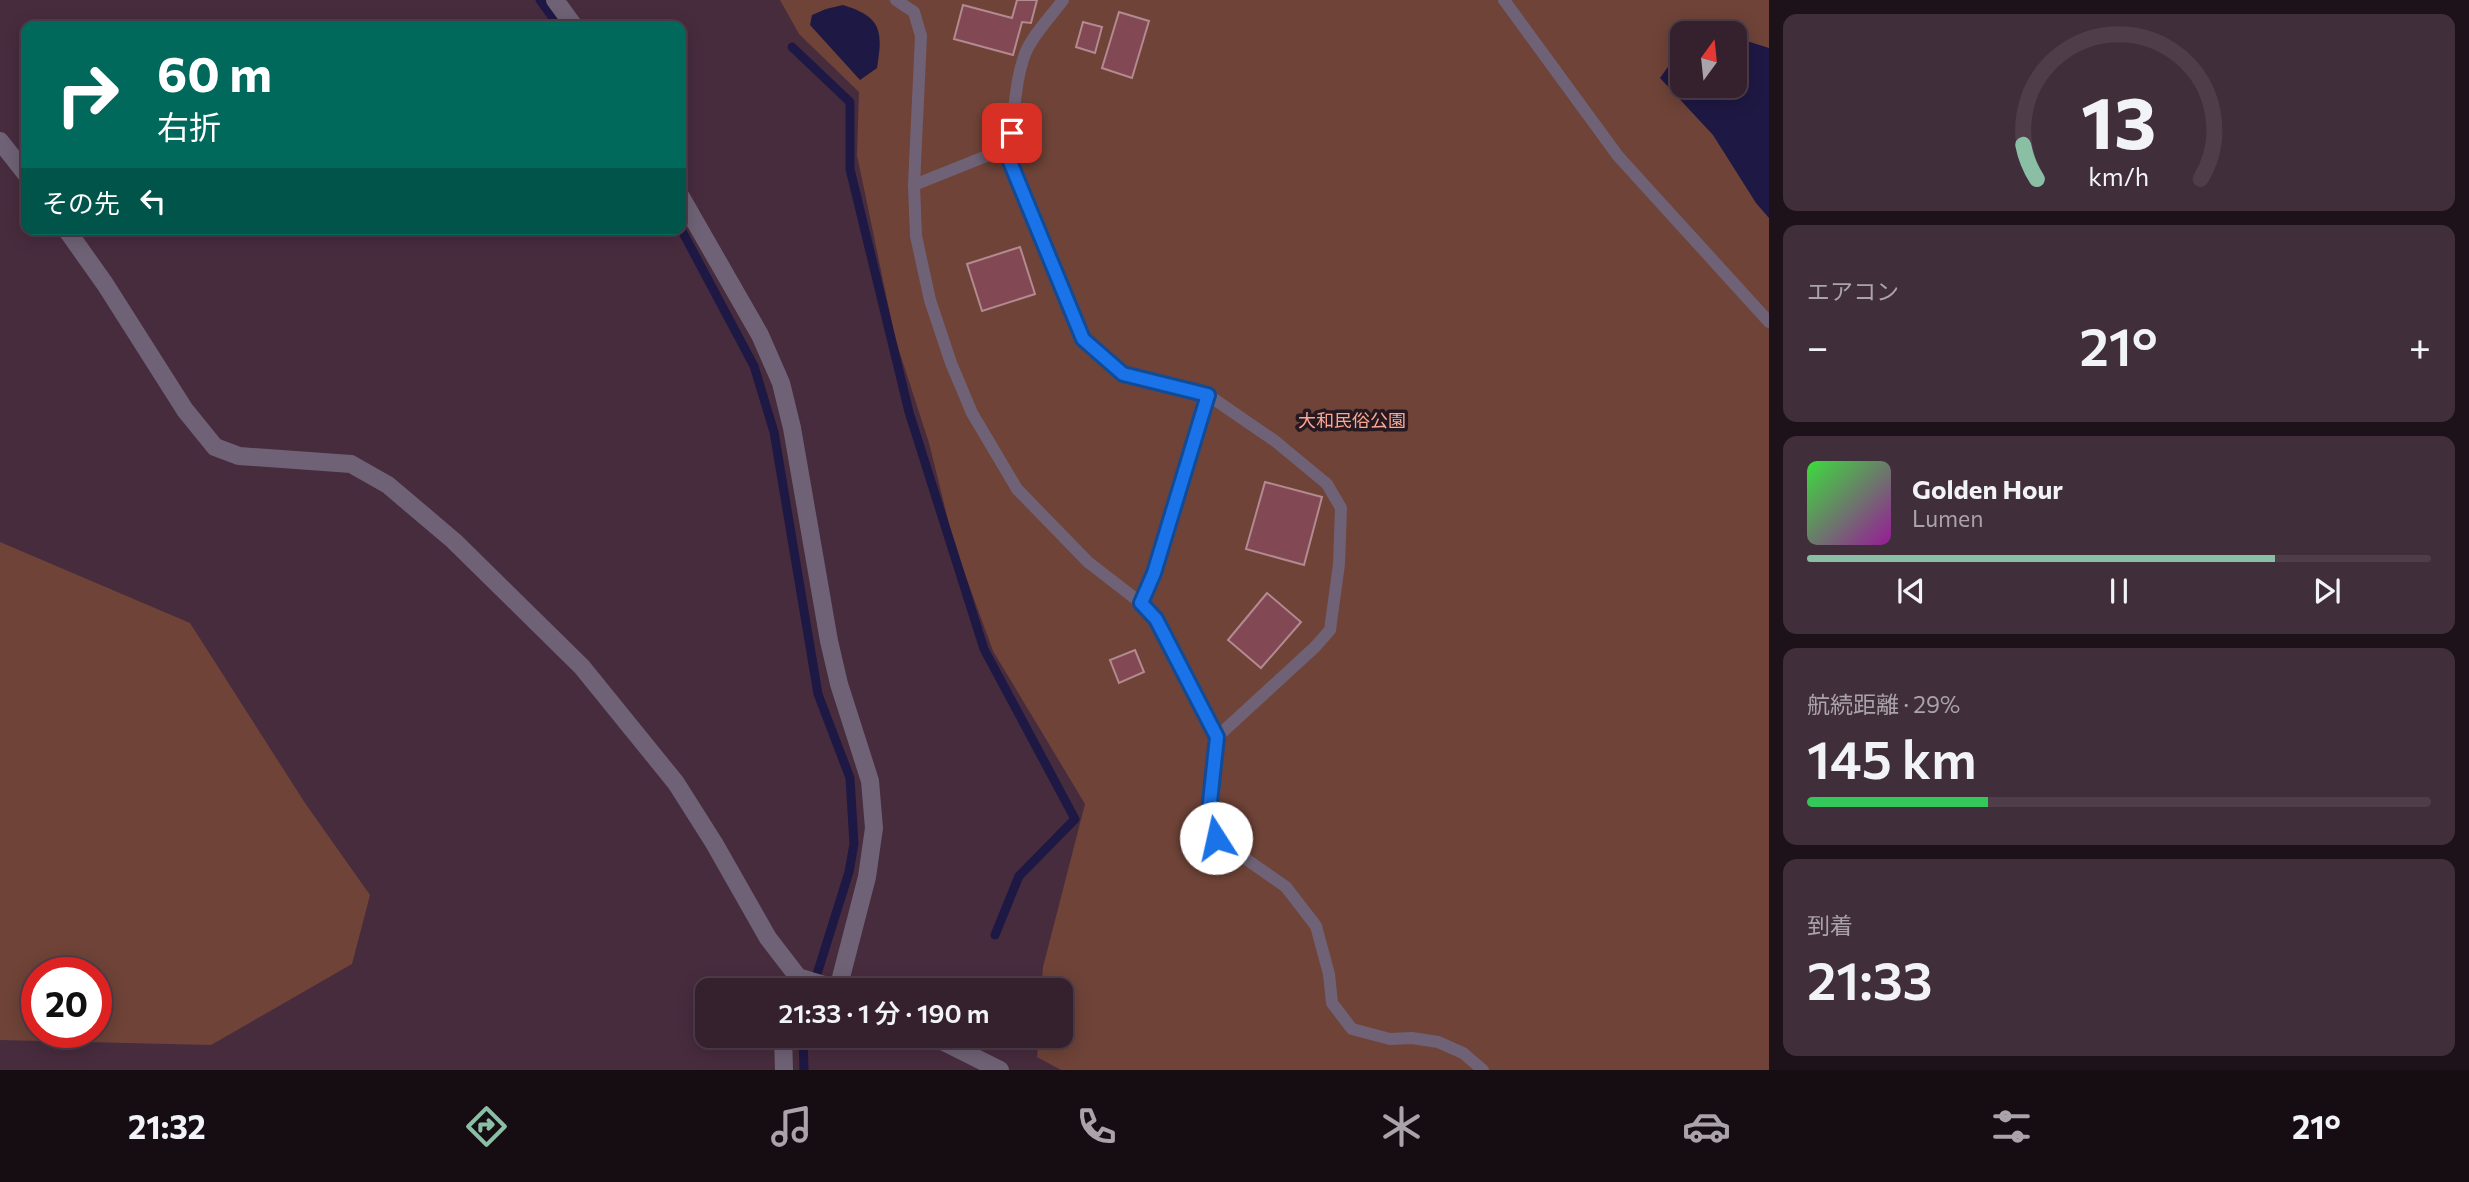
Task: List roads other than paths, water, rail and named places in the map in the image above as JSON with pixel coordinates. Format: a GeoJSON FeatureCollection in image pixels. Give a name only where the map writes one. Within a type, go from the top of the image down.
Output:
{"type":"FeatureCollection","features":[{"type":"Feature","properties":{"kind":"street"},"geometry":{"type":"LineString","coordinates":[[555,0],[570,21]]}},
{"type":"Feature","properties":{"kind":"street"},"geometry":{"type":"LineString","coordinates":[[0,141],[21,168]]}},
{"type":"Feature","properties":{"kind":"street"},"geometry":{"type":"LineString","coordinates":[[686,206],[760,335],[781,383],[792,428],[828,641],[870,781],[874,828],[867,877],[842,978]]}},
{"type":"Feature","properties":{"kind":"street"},"geometry":{"type":"LineString","coordinates":[[70,235],[106,284],[185,410],[215,447],[239,456],[351,464],[388,485],[454,541],[582,667],[676,783],[715,843],[793,978]]}},
{"type":"Feature","properties":{"kind":"street"},"geometry":{"type":"LineString","coordinates":[[783,1048],[784,1070]]}},
{"type":"Feature","properties":{"kind":"street"},"geometry":{"type":"LineString","coordinates":[[956,1048],[1000,1070]]}},
{"type":"Feature","properties":{"kind":"lane"},"geometry":{"type":"LineString","coordinates":[[896,0],[914,12],[921,36],[914,186],[916,236],[930,300],[951,363],[972,413],[1017,489],[1087,562],[1141,603],[1156,619],[1217,737],[1210,802],[1216,838],[1286,887],[1317,926],[1329,974],[1332,1003],[1352,1029],[1390,1039],[1412,1038],[1438,1042],[1463,1053],[1483,1070]]}},
{"type":"Feature","properties":{"kind":"lane"},"geometry":{"type":"LineString","coordinates":[[1063,0],[1026,51],[1016,86],[1012,133],[1006,152],[1083,339],[1123,374],[1208,395],[1275,441],[1326,484],[1341,508],[1337,587],[1330,630],[1217,737]]}},
{"type":"Feature","properties":{"kind":"lane"},"geometry":{"type":"LineString","coordinates":[[1504,0],[1618,156],[1769,321]]}},
{"type":"Feature","properties":{"kind":"lane"},"geometry":{"type":"LineString","coordinates":[[914,186],[994,153],[1006,152]]}},
{"type":"Feature","properties":{"kind":"lane"},"geometry":{"type":"LineString","coordinates":[[1141,603],[1154,573],[1208,395]]}},
{"type":"Feature","properties":{"kind":"waterway"},"geometry":{"type":"LineString","coordinates":[[540,0],[555,21]]}},
{"type":"Feature","properties":{"kind":"waterway"},"geometry":{"type":"LineString","coordinates":[[792,47],[850,102],[850,169],[909,412],[984,649],[1075,819],[1019,876],[995,935]]}},
{"type":"Feature","properties":{"kind":"waterway"},"geometry":{"type":"LineString","coordinates":[[684,235],[754,366],[774,432],[818,694],[850,778],[854,844],[849,872],[816,978]]}},
{"type":"Feature","properties":{"kind":"waterway"},"geometry":{"type":"LineString","coordinates":[[803,1048],[804,1070]]}},
{"type":"Feature","properties":{"kind":"park label","name":"大和民俗公園"},"geometry":{"type":"Point","coordinates":[1352,420]}}]}
